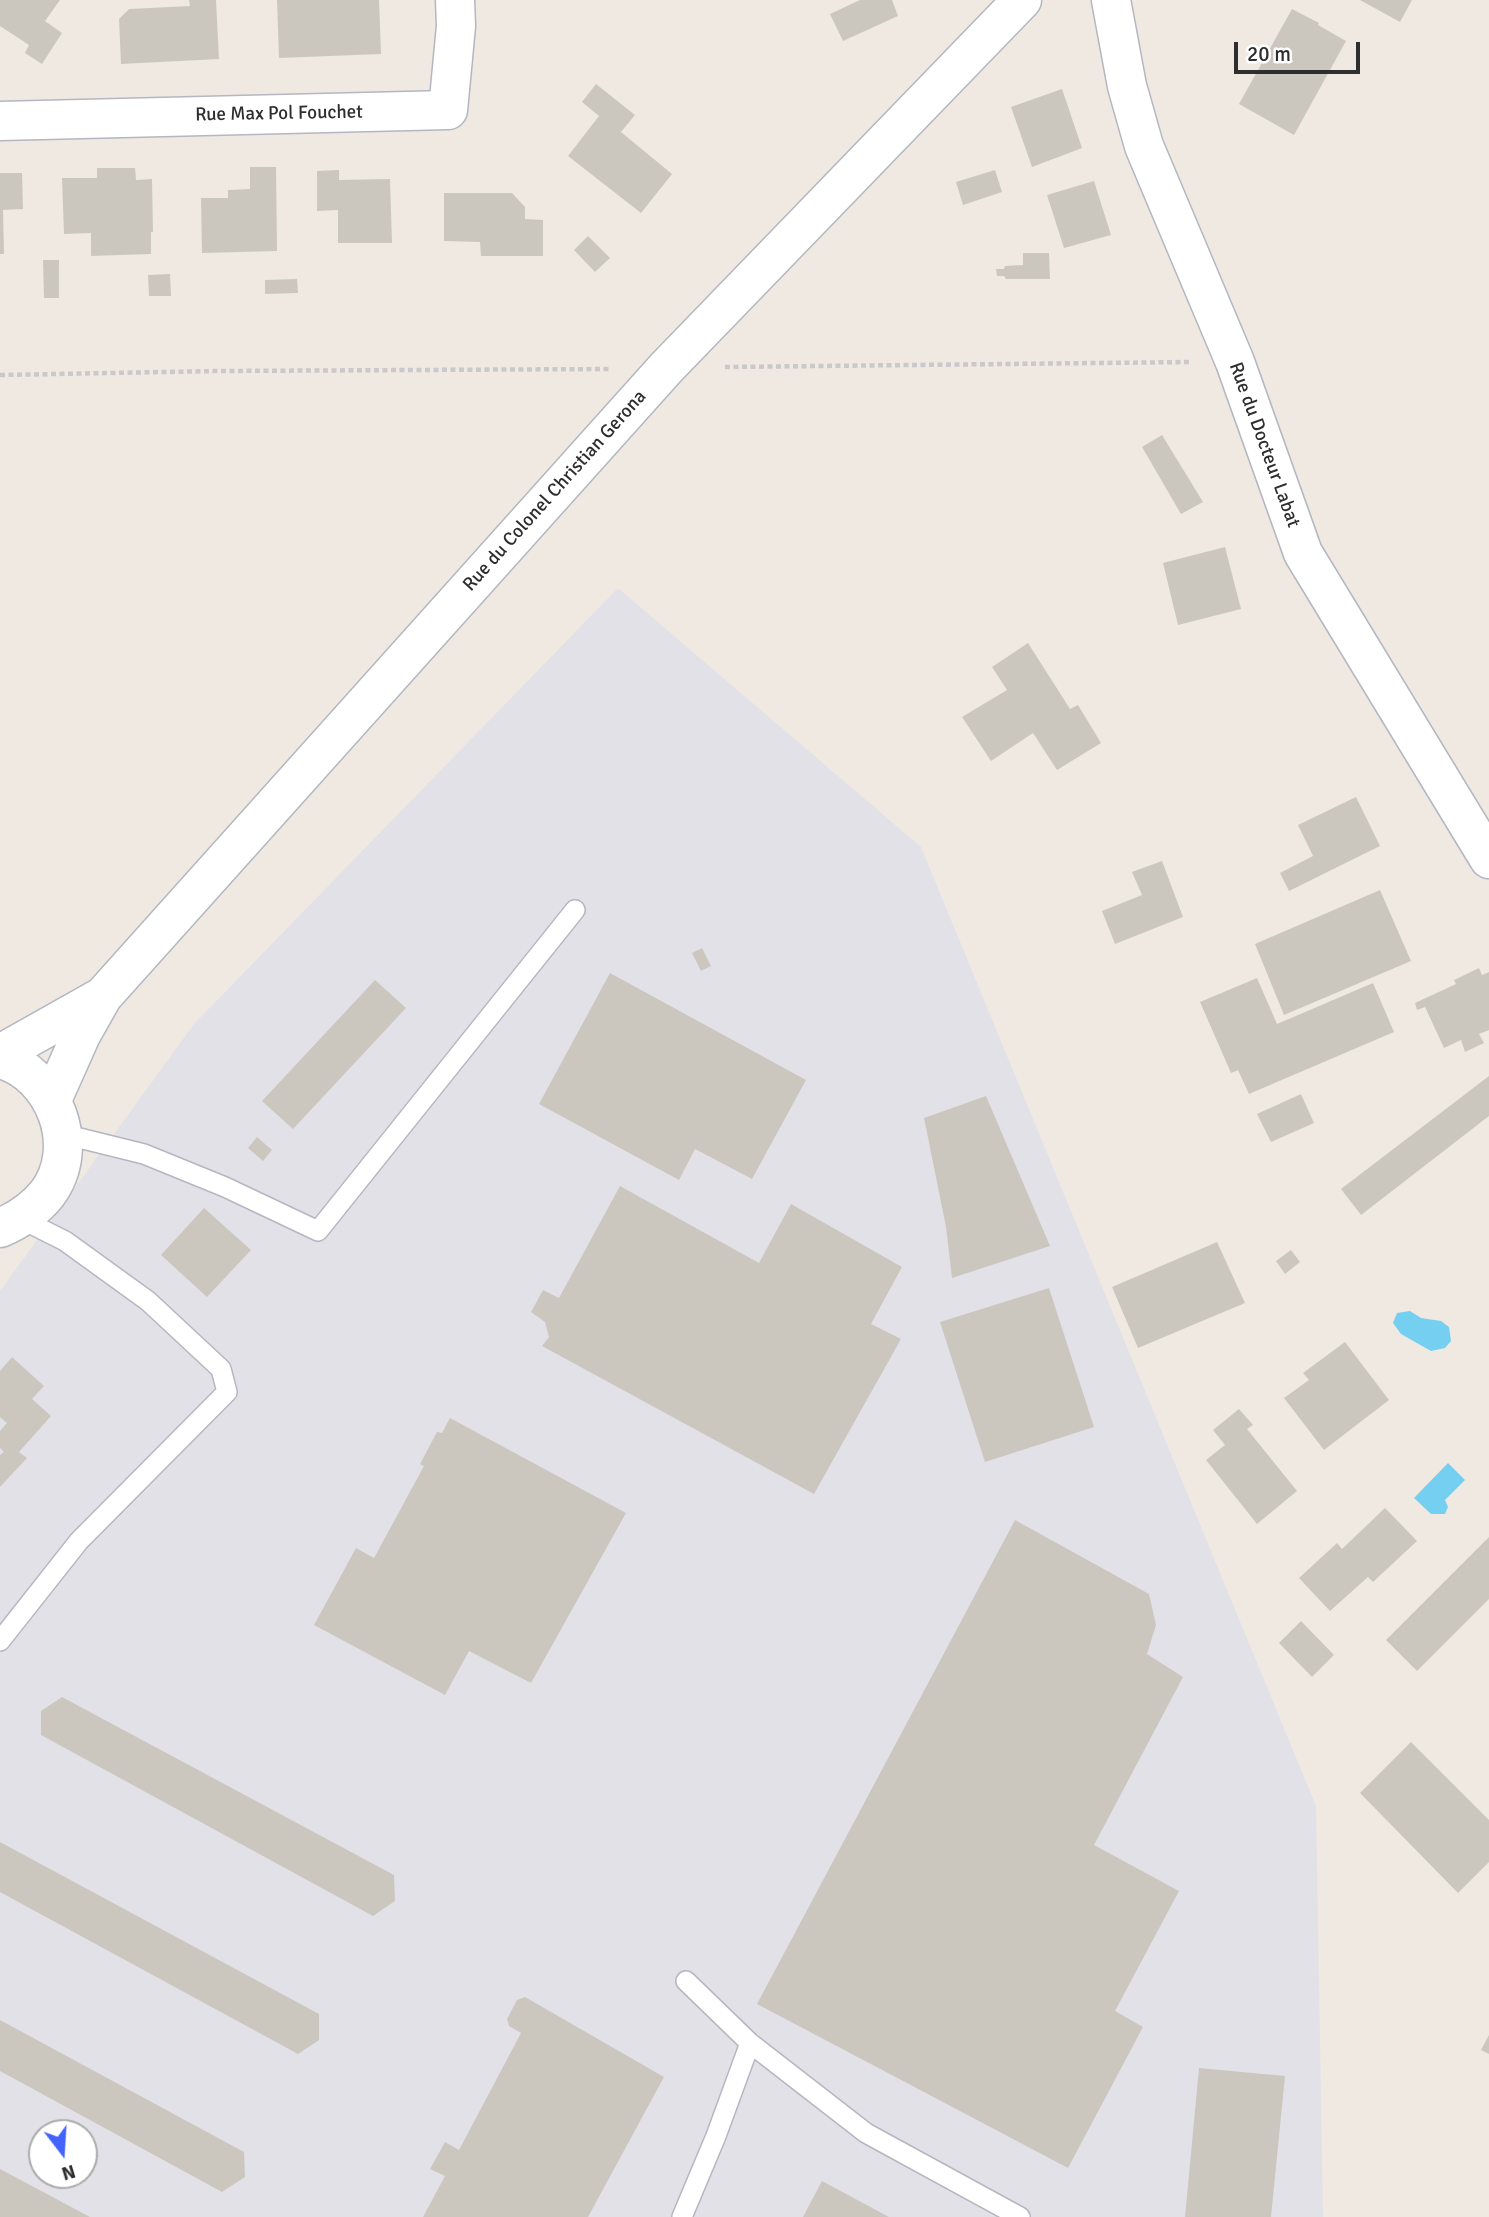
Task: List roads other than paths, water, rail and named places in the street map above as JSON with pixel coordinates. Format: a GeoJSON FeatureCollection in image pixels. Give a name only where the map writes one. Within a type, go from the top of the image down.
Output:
{"type":"FeatureCollection","features":[{"type":"Feature","properties":{"kind":"street","name":"Rue Max Pol Fouchet"},"geometry":{"type":"LineString","coordinates":[[0,121],[448,110],[456,26],[455,0]]}},
{"type":"Feature","properties":{"kind":"street","name":"Rue du Colonel Christian Gerona"},"geometry":{"type":"LineString","coordinates":[[10,1223],[28,1214],[49,1191],[61,1164],[57,1117],[81,1035],[103,996],[666,368],[1022,0]]}},
{"type":"Feature","properties":{"kind":"street","name":"Rue du Docteur Labat"},"geometry":{"type":"LineString","coordinates":[[1111,0],[1127,86],[1144,146],[1235,362],[1303,553],[1489,859]]}},
{"type":"Feature","properties":{"kind":"street","name":"Rue du Colonel Christian Gerona"},"geometry":{"type":"LineString","coordinates":[[0,1056],[103,996]]}},
{"type":"Feature","properties":{"kind":"street"},"geometry":{"type":"LineString","coordinates":[[0,1056],[38,1080],[57,1117]]}},
{"type":"Feature","properties":{"kind":"lane"},"geometry":{"type":"LineString","coordinates":[[57,1117],[225,1187],[318,1231],[575,910]]}},
{"type":"Feature","properties":{"kind":"lane"},"geometry":{"type":"LineString","coordinates":[[0,1641],[79,1541],[227,1392],[221,1369],[148,1301],[65,1241],[10,1223]]}},
{"type":"Feature","properties":{"kind":"lane"},"geometry":{"type":"LineString","coordinates":[[686,1981],[750,2043],[866,2133],[1020,2217]]}},
{"type":"Feature","properties":{"kind":"lane"},"geometry":{"type":"LineString","coordinates":[[682,2217],[716,2136],[750,2043]]}},
{"type":"Feature","properties":{"kind":"water"},"geometry":{"type":"Polygon","coordinates":[[[1410,1311],[1421,1318],[1441,1321],[1449,1327],[1451,1341],[1445,1348],[1431,1351],[1401,1334],[1393,1323],[1397,1313],[1410,1311]]]}},
{"type":"Feature","properties":{"kind":"water"},"geometry":{"type":"Polygon","coordinates":[[[1448,1463],[1465,1480],[1445,1500],[1448,1507],[1445,1514],[1431,1514],[1414,1498],[1448,1463]]]}}]}
